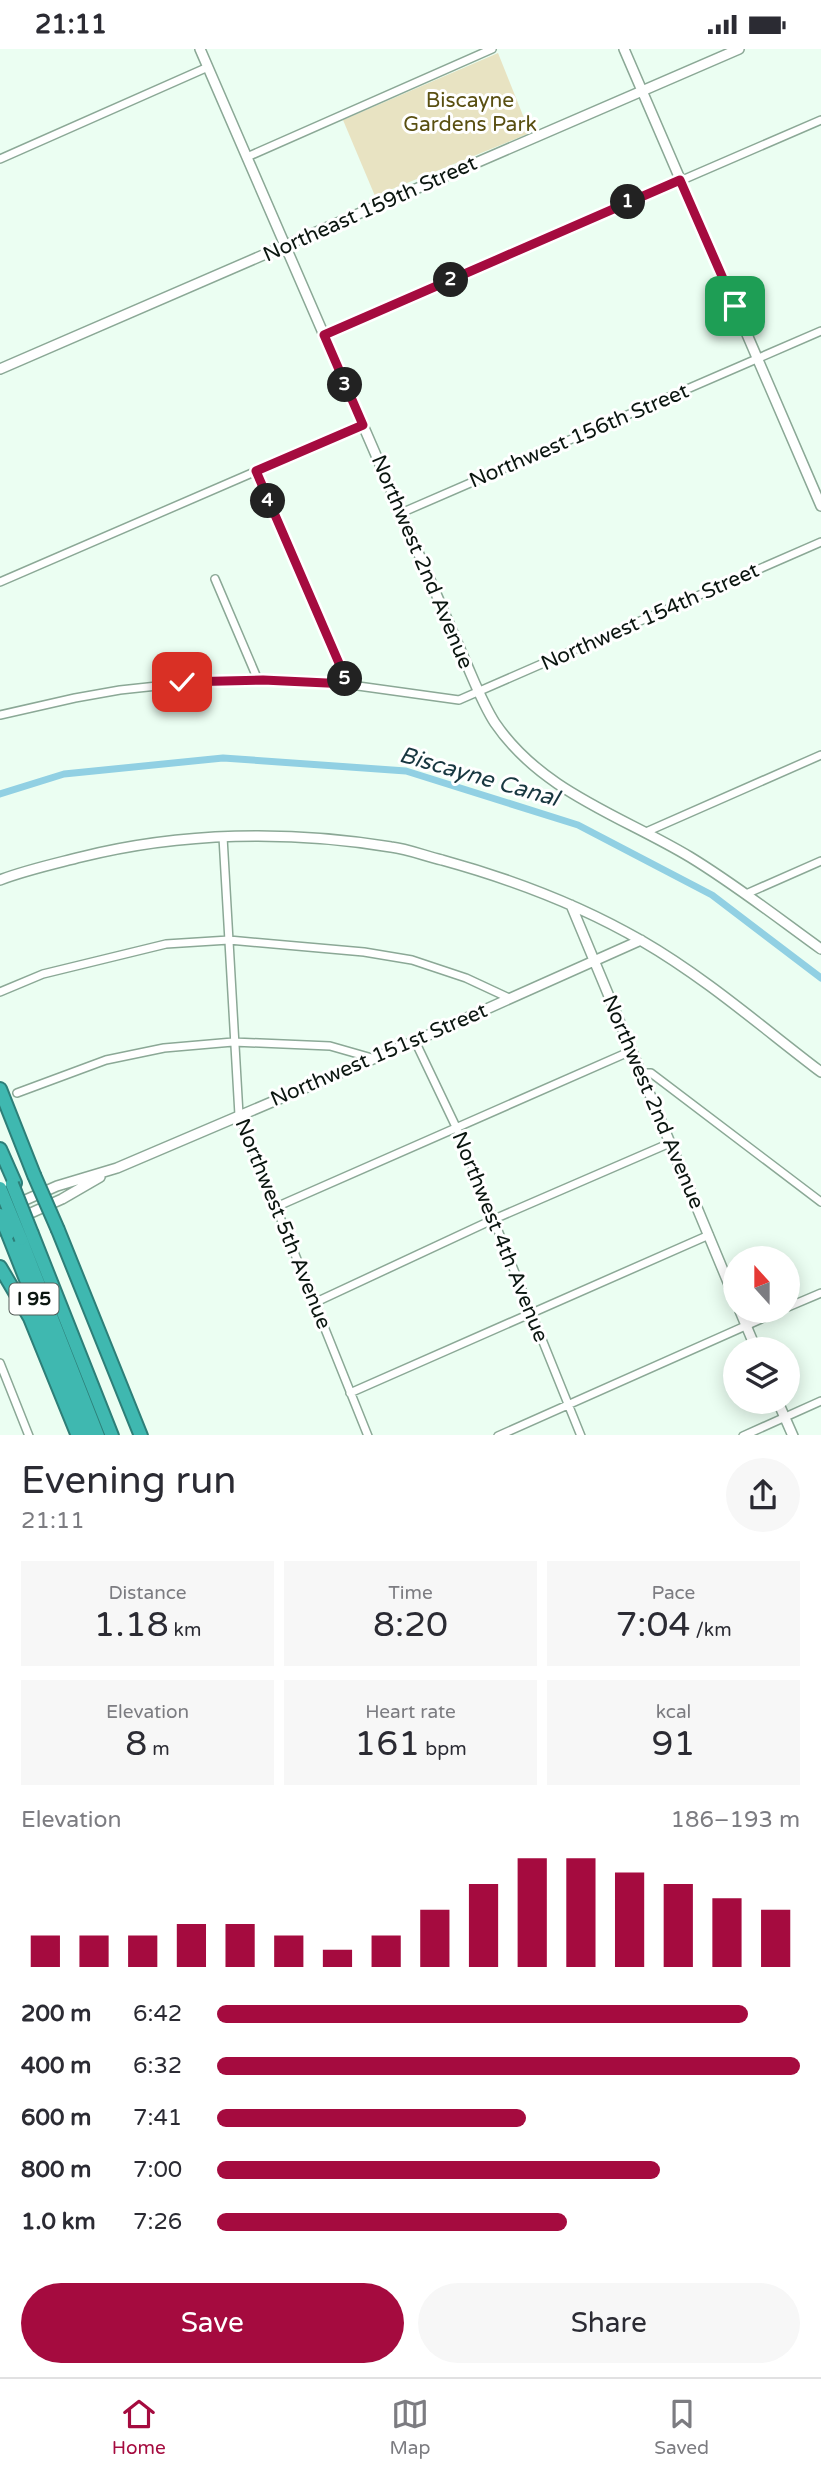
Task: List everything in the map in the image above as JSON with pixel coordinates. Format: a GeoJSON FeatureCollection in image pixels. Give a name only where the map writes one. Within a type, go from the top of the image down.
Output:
{"type":"FeatureCollection","features":[{"type":"Feature","properties":{"kind":"highway","name":"I 95"},"geometry":{"type":"LineString","coordinates":[[0,1089],[141,1435]]}},
{"type":"Feature","properties":{"kind":"highway"},"geometry":{"type":"LineString","coordinates":[[0,1149],[9,1185]]}},
{"type":"Feature","properties":{"kind":"highway"},"geometry":{"type":"LineString","coordinates":[[0,1156],[9,1185],[112,1435]]}},
{"type":"Feature","properties":{"kind":"highway","name":"I 95"},"geometry":{"type":"LineString","coordinates":[[0,1213],[4,1230],[88,1435]]}},
{"type":"Feature","properties":{"kind":"highway"},"geometry":{"type":"LineString","coordinates":[[30,1236],[98,1435]]}},
{"type":"Feature","properties":{"kind":"highway"},"geometry":{"type":"LineString","coordinates":[[0,1267],[30,1318],[78,1435]]}},
{"type":"Feature","properties":{"kind":"street","name":"Northwest 2nd Avenue"},"geometry":{"type":"LineString","coordinates":[[200,49],[493,719],[517,751],[557,785],[691,858],[821,949]]}},
{"type":"Feature","properties":{"kind":"street"},"geometry":{"type":"LineString","coordinates":[[247,157],[492,49]]}},
{"type":"Feature","properties":{"kind":"street"},"geometry":{"type":"LineString","coordinates":[[624,49],[821,506]]}},
{"type":"Feature","properties":{"kind":"street","name":"Northeast 159th Street"},"geometry":{"type":"LineString","coordinates":[[0,369],[739,49]]}},
{"type":"Feature","properties":{"kind":"street"},"geometry":{"type":"LineString","coordinates":[[0,159],[208,67]]}},
{"type":"Feature","properties":{"kind":"street"},"geometry":{"type":"LineString","coordinates":[[324,335],[821,120]]}},
{"type":"Feature","properties":{"kind":"street","name":"Northwest 156th Street"},"geometry":{"type":"LineString","coordinates":[[401,513],[821,331]]}},
{"type":"Feature","properties":{"kind":"street"},"geometry":{"type":"LineString","coordinates":[[0,582],[363,425]]}},
{"type":"Feature","properties":{"kind":"street"},"geometry":{"type":"LineString","coordinates":[[256,471],[348,684]]}},
{"type":"Feature","properties":{"kind":"street","name":"Northwest 154th Street"},"geometry":{"type":"LineString","coordinates":[[0,715],[75,698],[198,681],[258,680],[348,684],[462,700],[821,542]]}},
{"type":"Feature","properties":{"kind":"street"},"geometry":{"type":"LineString","coordinates":[[215,579],[258,680]]}},
{"type":"Feature","properties":{"kind":"street"},"geometry":{"type":"LineString","coordinates":[[646,832],[821,755]]}},
{"type":"Feature","properties":{"kind":"street","name":"Northwest 5th Avenue"},"geometry":{"type":"LineString","coordinates":[[223,837],[239,1115],[368,1435]]}},
{"type":"Feature","properties":{"kind":"street"},"geometry":{"type":"LineString","coordinates":[[0,880],[20,872],[111,849],[181,839],[313,837],[394,847],[484,872],[571,905],[640,940],[673,960],[821,1072]]}},
{"type":"Feature","properties":{"kind":"street"},"geometry":{"type":"LineString","coordinates":[[746,894],[821,861]]}},
{"type":"Feature","properties":{"kind":"street","name":"Northwest 2nd Avenue"},"geometry":{"type":"LineString","coordinates":[[571,905],[723,1269]]}},
{"type":"Feature","properties":{"kind":"street"},"geometry":{"type":"LineString","coordinates":[[0,992],[43,974],[166,944],[229,940],[364,952],[412,960],[466,978],[509,998]]}},
{"type":"Feature","properties":{"kind":"street","name":"Northwest 151st Street"},"geometry":{"type":"LineString","coordinates":[[4,1230],[117,1168],[415,1041],[640,940]]}},
{"type":"Feature","properties":{"kind":"street","name":"Northwest 4th Avenue"},"geometry":{"type":"LineString","coordinates":[[415,1041],[457,1129],[581,1435]]}},
{"type":"Feature","properties":{"kind":"street"},"geometry":{"type":"LineString","coordinates":[[17,1093],[106,1060],[164,1048],[233,1042],[330,1046],[372,1058]]}},
{"type":"Feature","properties":{"kind":"street"},"geometry":{"type":"LineString","coordinates":[[276,1207],[631,1051]]}},
{"type":"Feature","properties":{"kind":"street"},"geometry":{"type":"LineString","coordinates":[[641,1073],[651,1073],[821,1202]]}},
{"type":"Feature","properties":{"kind":"street"},"geometry":{"type":"LineString","coordinates":[[314,1303],[492,1220],[670,1143]]}},
{"type":"Feature","properties":{"kind":"street","name":"Northwest 151st Street"},"geometry":{"type":"LineString","coordinates":[[0,1213],[57,1186],[117,1168]]}},
{"type":"Feature","properties":{"kind":"street"},"geometry":{"type":"LineString","coordinates":[[57,1186],[62,1199]]}},
{"type":"Feature","properties":{"kind":"street"},"geometry":{"type":"LineString","coordinates":[[350,1393],[709,1235]]}},
{"type":"Feature","properties":{"kind":"street"},"geometry":{"type":"LineString","coordinates":[[800,1302],[821,1293]]}},
{"type":"Feature","properties":{"kind":"street"},"geometry":{"type":"LineString","coordinates":[[500,1435],[751,1323]]}},
{"type":"Feature","properties":{"kind":"street"},"geometry":{"type":"LineString","coordinates":[[746,1325],[751,1337]]}},
{"type":"Feature","properties":{"kind":"street"},"geometry":{"type":"LineString","coordinates":[[0,1363],[29,1435]]}},
{"type":"Feature","properties":{"kind":"street"},"geometry":{"type":"LineString","coordinates":[[745,1435],[821,1401]]}},
{"type":"Feature","properties":{"kind":"street"},"geometry":{"type":"LineString","coordinates":[[784,1414],[793,1435]]}},
{"type":"Feature","properties":{"kind":"green space","name":"Biscayne Gardens Park"},"geometry":{"type":"Polygon","coordinates":[[[498,53],[530,133],[375,196],[343,120],[498,53]]]}},
{"type":"Feature","properties":{"kind":"waterway","name":"Biscayne Canal"},"geometry":{"type":"LineString","coordinates":[[0,794],[64,774],[223,758],[406,771],[578,825],[712,895],[821,978]]}},
{"type":"Feature","properties":{"kind":"route"},"geometry":{"type":"LineString","coordinates":[[182,682],[263,680],[348,684],[256,471],[363,425],[324,335],[680,180],[735,306]]}}]}
